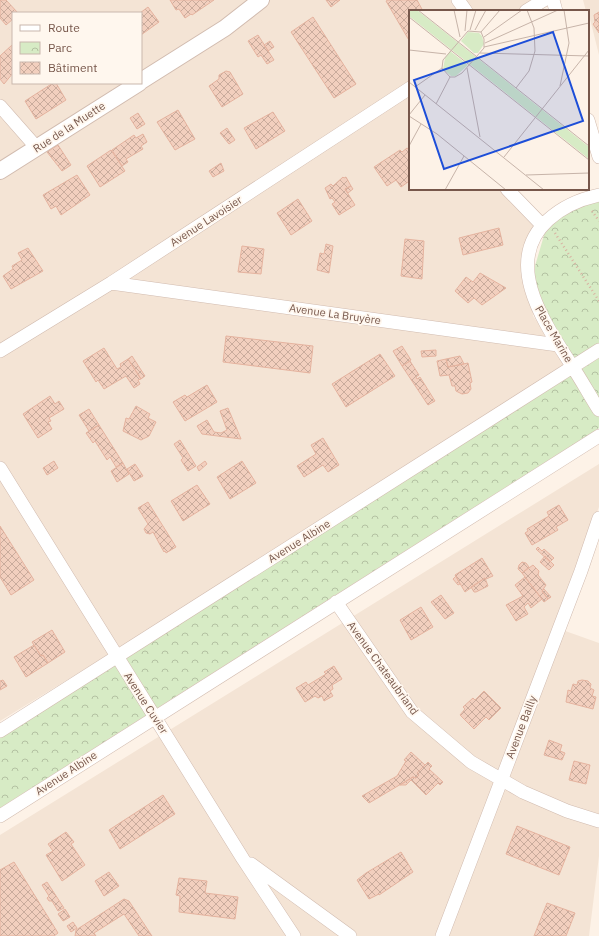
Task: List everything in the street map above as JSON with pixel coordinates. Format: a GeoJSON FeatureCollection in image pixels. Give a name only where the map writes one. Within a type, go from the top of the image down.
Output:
{"type":"FeatureCollection","features":[{"type":"Feature","properties":{"kind":"street","name":"Rue de la Muette"},"geometry":{"type":"LineString","coordinates":[[142,81],[225,28],[261,0]]}},
{"type":"Feature","properties":{"kind":"street"},"geometry":{"type":"LineString","coordinates":[[458,0],[465,10]]}},
{"type":"Feature","properties":{"kind":"street"},"geometry":{"type":"LineString","coordinates":[[528,10],[544,0]]}},
{"type":"Feature","properties":{"kind":"street"},"geometry":{"type":"LineString","coordinates":[[552,0],[556,10]]}},
{"type":"Feature","properties":{"kind":"street","name":"Rue de la Muette"},"geometry":{"type":"LineString","coordinates":[[0,171],[137,84]]}},
{"type":"Feature","properties":{"kind":"street","name":"Avenue Lavoisier"},"geometry":{"type":"LineString","coordinates":[[0,351],[111,283],[409,90]]}},
{"type":"Feature","properties":{"kind":"street"},"geometry":{"type":"LineString","coordinates":[[0,106],[37,148]]}},
{"type":"Feature","properties":{"kind":"street"},"geometry":{"type":"LineString","coordinates":[[589,123],[599,157]]}},
{"type":"Feature","properties":{"kind":"street"},"geometry":{"type":"LineString","coordinates":[[508,190],[544,223]]}},
{"type":"Feature","properties":{"kind":"street","name":"Place Marine"},"geometry":{"type":"LineString","coordinates":[[599,195],[584,198],[557,212],[544,223],[533,238],[527,258],[529,281],[537,305],[558,345],[599,410]]}},
{"type":"Feature","properties":{"kind":"street","name":"Avenue La Bruyère"},"geometry":{"type":"LineString","coordinates":[[111,283],[558,345]]}},
{"type":"Feature","properties":{"kind":"street","name":"Avenue Albine"},"geometry":{"type":"LineString","coordinates":[[0,731],[599,350]]}},
{"type":"Feature","properties":{"kind":"street","name":"Avenue Albine"},"geometry":{"type":"LineString","coordinates":[[0,816],[599,436]]}},
{"type":"Feature","properties":{"kind":"street","name":"Avenue Cuvier"},"geometry":{"type":"LineString","coordinates":[[0,468],[116,657],[243,859],[294,936]]}},
{"type":"Feature","properties":{"kind":"street","name":"Avenue Bailly"},"geometry":{"type":"LineString","coordinates":[[442,936],[581,571],[599,518]]}},
{"type":"Feature","properties":{"kind":"street","name":"Avenue Chateaubriand"},"geometry":{"type":"LineString","coordinates":[[336,602],[412,712],[471,762],[500,781],[567,811],[599,821]]}},
{"type":"Feature","properties":{"kind":"street"},"geometry":{"type":"LineString","coordinates":[[243,859],[350,936]]}},
{"type":"Feature","properties":{"kind":"path"},"geometry":{"type":"LineString","coordinates":[[544,223],[599,301]]}},
{"type":"Feature","properties":{"kind":"shaded area"},"geometry":{"type":"Polygon","coordinates":[[[0,0],[544,0],[528,10],[409,10],[409,85],[405,87],[409,94],[409,190],[503,190],[538,223],[529,268],[533,316],[571,371],[0,721],[0,0]]]}},
{"type":"Feature","properties":{"kind":"shaded area"},"geometry":{"type":"Polygon","coordinates":[[[583,0],[599,0],[599,55],[589,10],[586,10],[583,0]]]}},
{"type":"Feature","properties":{"kind":"shaded area"},"geometry":{"type":"Polygon","coordinates":[[[599,464],[599,507],[554,627],[599,643],[599,856],[589,936],[0,936],[0,835],[599,464]]]}},
{"type":"Feature","properties":{"kind":"green space"},"geometry":{"type":"Polygon","coordinates":[[[599,200],[599,343],[573,359],[543,306],[535,281],[535,266],[545,232],[556,221],[575,207],[599,200]]]}},
{"type":"Feature","properties":{"kind":"green space"},"geometry":{"type":"Polygon","coordinates":[[[599,358],[599,428],[0,808],[0,737],[599,358]]]}},
{"type":"Feature","properties":{"kind":"building"},"geometry":{"type":"Polygon","coordinates":[[[0,0],[6,0],[17,12],[12,12],[12,20],[6,25],[0,18],[0,0]]]}},
{"type":"Feature","properties":{"kind":"building"},"geometry":{"type":"Polygon","coordinates":[[[170,0],[214,0],[185,18],[179,9],[176,10],[170,0]]]}},
{"type":"Feature","properties":{"kind":"building"},"geometry":{"type":"Polygon","coordinates":[[[326,0],[340,0],[331,7],[326,0]]]}},
{"type":"Feature","properties":{"kind":"building"},"geometry":{"type":"Polygon","coordinates":[[[417,0],[422,10],[409,10],[409,40],[386,1],[417,0]]]}},
{"type":"Feature","properties":{"kind":"building"},"geometry":{"type":"Polygon","coordinates":[[[148,7],[159,22],[142,34],[142,12],[148,7]]]}},
{"type":"Feature","properties":{"kind":"building"},"geometry":{"type":"Polygon","coordinates":[[[599,12],[599,33],[593,24],[595,22],[594,15],[599,12]]]}},
{"type":"Feature","properties":{"kind":"building"},"geometry":{"type":"Polygon","coordinates":[[[313,17],[356,84],[334,98],[291,32],[313,17]]]}},
{"type":"Feature","properties":{"kind":"building"},"geometry":{"type":"Polygon","coordinates":[[[258,35],[274,60],[267,64],[261,55],[258,57],[248,41],[258,35]]]}},
{"type":"Feature","properties":{"kind":"building"},"geometry":{"type":"Polygon","coordinates":[[[270,41],[274,47],[268,51],[264,45],[270,41]]]}},
{"type":"Feature","properties":{"kind":"building"},"geometry":{"type":"Polygon","coordinates":[[[12,45],[12,74],[4,84],[0,79],[0,56],[12,45]]]}},
{"type":"Feature","properties":{"kind":"building"},"geometry":{"type":"Polygon","coordinates":[[[226,71],[230,72],[243,94],[222,107],[209,86],[219,79],[219,75],[226,71]]]}},
{"type":"Feature","properties":{"kind":"building"},"geometry":{"type":"Polygon","coordinates":[[[51,84],[57,84],[66,100],[36,119],[25,101],[51,84]]]}},
{"type":"Feature","properties":{"kind":"building"},"geometry":{"type":"Polygon","coordinates":[[[178,110],[195,139],[175,150],[157,122],[178,110]]]}},
{"type":"Feature","properties":{"kind":"building"},"geometry":{"type":"Polygon","coordinates":[[[273,112],[285,131],[256,149],[244,128],[273,112]]]}},
{"type":"Feature","properties":{"kind":"building"},"geometry":{"type":"Polygon","coordinates":[[[138,113],[145,124],[137,129],[130,118],[138,113]]]}},
{"type":"Feature","properties":{"kind":"building"},"geometry":{"type":"Polygon","coordinates":[[[227,128],[235,140],[229,144],[220,133],[227,128]]]}},
{"type":"Feature","properties":{"kind":"building"},"geometry":{"type":"Polygon","coordinates":[[[143,134],[147,142],[141,146],[143,149],[126,159],[128,162],[122,166],[112,150],[134,135],[136,138],[143,134]]]}},
{"type":"Feature","properties":{"kind":"building"},"geometry":{"type":"Polygon","coordinates":[[[58,145],[71,165],[62,171],[47,152],[58,145]]]}},
{"type":"Feature","properties":{"kind":"building"},"geometry":{"type":"Polygon","coordinates":[[[407,148],[409,149],[409,183],[408,182],[401,187],[396,180],[387,186],[374,167],[400,150],[402,152],[407,148]]]}},
{"type":"Feature","properties":{"kind":"building"},"geometry":{"type":"Polygon","coordinates":[[[111,150],[125,171],[100,187],[87,166],[111,150]]]}},
{"type":"Feature","properties":{"kind":"building"},"geometry":{"type":"Polygon","coordinates":[[[221,163],[224,171],[213,177],[209,171],[221,163]]]}},
{"type":"Feature","properties":{"kind":"building"},"geometry":{"type":"Polygon","coordinates":[[[77,175],[90,195],[61,215],[56,206],[51,209],[43,195],[77,175]]]}},
{"type":"Feature","properties":{"kind":"building"},"geometry":{"type":"Polygon","coordinates":[[[343,177],[346,177],[351,186],[345,189],[355,205],[339,215],[332,204],[335,202],[332,198],[330,199],[325,188],[331,184],[333,186],[343,177]]]}},
{"type":"Feature","properties":{"kind":"building"},"geometry":{"type":"Polygon","coordinates":[[[351,186],[353,189],[348,193],[345,189],[351,186]]]}},
{"type":"Feature","properties":{"kind":"building"},"geometry":{"type":"Polygon","coordinates":[[[298,199],[312,221],[291,235],[277,213],[298,199]]]}},
{"type":"Feature","properties":{"kind":"building"},"geometry":{"type":"Polygon","coordinates":[[[499,228],[503,245],[463,255],[459,238],[499,228]]]}},
{"type":"Feature","properties":{"kind":"building"},"geometry":{"type":"Polygon","coordinates":[[[405,239],[424,241],[422,279],[401,276],[405,239]]]}},
{"type":"Feature","properties":{"kind":"building"},"geometry":{"type":"Polygon","coordinates":[[[326,244],[333,246],[329,273],[317,270],[320,253],[324,254],[326,244]]]}},
{"type":"Feature","properties":{"kind":"building"},"geometry":{"type":"Polygon","coordinates":[[[242,246],[264,249],[261,274],[238,272],[242,246]]]}},
{"type":"Feature","properties":{"kind":"building"},"geometry":{"type":"Polygon","coordinates":[[[28,248],[43,271],[11,289],[3,276],[13,269],[12,266],[22,260],[18,253],[28,248]]]}},
{"type":"Feature","properties":{"kind":"building"},"geometry":{"type":"Polygon","coordinates":[[[480,273],[506,288],[482,305],[474,298],[468,303],[455,291],[466,277],[473,282],[480,273]]]}},
{"type":"Feature","properties":{"kind":"building"},"geometry":{"type":"Polygon","coordinates":[[[226,336],[313,346],[310,373],[223,362],[226,336]]]}},
{"type":"Feature","properties":{"kind":"building"},"geometry":{"type":"Polygon","coordinates":[[[402,346],[411,360],[402,366],[393,351],[402,346]]]}},
{"type":"Feature","properties":{"kind":"building"},"geometry":{"type":"Polygon","coordinates":[[[104,348],[117,369],[121,367],[120,364],[128,359],[141,379],[138,380],[140,384],[134,388],[126,376],[104,389],[98,380],[96,382],[83,361],[104,348]]]}},
{"type":"Feature","properties":{"kind":"building"},"geometry":{"type":"Polygon","coordinates":[[[436,350],[436,356],[422,357],[421,351],[436,350]]]}},
{"type":"Feature","properties":{"kind":"building"},"geometry":{"type":"Polygon","coordinates":[[[380,354],[395,376],[346,407],[332,384],[380,354]]]}},
{"type":"Feature","properties":{"kind":"building"},"geometry":{"type":"Polygon","coordinates":[[[132,356],[145,376],[141,379],[128,359],[132,356]]]}},
{"type":"Feature","properties":{"kind":"building"},"geometry":{"type":"Polygon","coordinates":[[[460,356],[464,364],[448,367],[446,359],[460,356]]]}},
{"type":"Feature","properties":{"kind":"building"},"geometry":{"type":"Polygon","coordinates":[[[446,359],[448,367],[468,363],[472,382],[470,383],[471,389],[468,393],[462,394],[456,391],[455,386],[452,386],[449,375],[440,376],[437,361],[446,359]]]}},
{"type":"Feature","properties":{"kind":"building"},"geometry":{"type":"Polygon","coordinates":[[[410,361],[419,375],[416,377],[417,379],[420,377],[435,401],[428,405],[402,366],[410,361]]]}},
{"type":"Feature","properties":{"kind":"building"},"geometry":{"type":"Polygon","coordinates":[[[207,385],[217,402],[185,421],[173,402],[185,395],[187,397],[207,385]]]}},
{"type":"Feature","properties":{"kind":"building"},"geometry":{"type":"Polygon","coordinates":[[[50,396],[55,404],[59,401],[64,409],[49,418],[51,421],[48,422],[52,429],[38,438],[23,414],[50,396]]]}},
{"type":"Feature","properties":{"kind":"building"},"geometry":{"type":"Polygon","coordinates":[[[136,406],[150,414],[148,418],[156,422],[149,436],[141,440],[123,431],[126,418],[129,419],[136,406]]]}},
{"type":"Feature","properties":{"kind":"building"},"geometry":{"type":"Polygon","coordinates":[[[228,408],[241,439],[202,434],[197,426],[207,420],[214,432],[221,433],[227,430],[220,411],[228,408]]]}},
{"type":"Feature","properties":{"kind":"building"},"geometry":{"type":"Polygon","coordinates":[[[89,409],[99,425],[89,431],[79,415],[89,409]]]}},
{"type":"Feature","properties":{"kind":"building"},"geometry":{"type":"Polygon","coordinates":[[[99,425],[123,463],[116,467],[110,457],[107,460],[95,441],[93,443],[86,433],[99,425]]]}},
{"type":"Feature","properties":{"kind":"building"},"geometry":{"type":"Polygon","coordinates":[[[323,438],[339,465],[328,472],[323,465],[304,477],[297,466],[316,454],[311,445],[323,438]]]}},
{"type":"Feature","properties":{"kind":"building"},"geometry":{"type":"Polygon","coordinates":[[[180,440],[196,466],[188,471],[181,460],[183,458],[174,444],[180,440]]]}},
{"type":"Feature","properties":{"kind":"building"},"geometry":{"type":"Polygon","coordinates":[[[54,461],[58,468],[47,475],[43,468],[54,461]]]}},
{"type":"Feature","properties":{"kind":"building"},"geometry":{"type":"Polygon","coordinates":[[[205,461],[207,464],[199,471],[197,467],[205,461]]]}},
{"type":"Feature","properties":{"kind":"building"},"geometry":{"type":"Polygon","coordinates":[[[242,461],[256,483],[230,499],[217,477],[242,461]]]}},
{"type":"Feature","properties":{"kind":"building"},"geometry":{"type":"Polygon","coordinates":[[[123,463],[129,474],[117,482],[111,471],[123,463]]]}},
{"type":"Feature","properties":{"kind":"building"},"geometry":{"type":"Polygon","coordinates":[[[135,464],[143,476],[134,481],[127,469],[135,464]]]}},
{"type":"Feature","properties":{"kind":"building"},"geometry":{"type":"Polygon","coordinates":[[[197,485],[210,504],[183,521],[171,501],[197,485]]]}},
{"type":"Feature","properties":{"kind":"building"},"geometry":{"type":"Polygon","coordinates":[[[148,502],[176,547],[166,553],[153,532],[150,534],[146,533],[144,529],[148,524],[138,508],[148,502]]]}},
{"type":"Feature","properties":{"kind":"building"},"geometry":{"type":"Polygon","coordinates":[[[559,505],[568,520],[556,527],[558,530],[532,545],[525,533],[528,531],[527,529],[549,516],[547,512],[559,505]]]}},
{"type":"Feature","properties":{"kind":"building"},"geometry":{"type":"Polygon","coordinates":[[[0,526],[34,580],[11,595],[0,577],[0,526]]]}},
{"type":"Feature","properties":{"kind":"building"},"geometry":{"type":"Polygon","coordinates":[[[538,547],[542,551],[544,549],[554,558],[550,562],[536,549],[538,547]]]}},
{"type":"Feature","properties":{"kind":"building"},"geometry":{"type":"Polygon","coordinates":[[[545,556],[554,565],[549,570],[540,562],[545,556]]]}},
{"type":"Feature","properties":{"kind":"building"},"geometry":{"type":"Polygon","coordinates":[[[482,558],[493,576],[486,579],[485,578],[465,592],[455,575],[482,558]]]}},
{"type":"Feature","properties":{"kind":"building"},"geometry":{"type":"Polygon","coordinates":[[[522,562],[526,563],[529,567],[522,573],[518,569],[522,562]]]}},
{"type":"Feature","properties":{"kind":"building"},"geometry":{"type":"Polygon","coordinates":[[[533,565],[539,571],[538,575],[546,585],[542,591],[548,599],[544,602],[522,573],[533,565]]]}},
{"type":"Feature","properties":{"kind":"building"},"geometry":{"type":"Polygon","coordinates":[[[456,576],[460,584],[458,585],[453,579],[456,576]]]}},
{"type":"Feature","properties":{"kind":"building"},"geometry":{"type":"Polygon","coordinates":[[[525,577],[542,599],[531,608],[528,603],[524,607],[528,614],[516,621],[506,605],[523,596],[515,585],[525,577]]]}},
{"type":"Feature","properties":{"kind":"building"},"geometry":{"type":"Polygon","coordinates":[[[485,578],[488,586],[474,592],[471,587],[485,578]]]}},
{"type":"Feature","properties":{"kind":"building"},"geometry":{"type":"Polygon","coordinates":[[[544,589],[551,597],[548,599],[542,591],[544,589]]]}},
{"type":"Feature","properties":{"kind":"building"},"geometry":{"type":"Polygon","coordinates":[[[441,595],[454,613],[445,619],[431,602],[441,595]]]}},
{"type":"Feature","properties":{"kind":"building"},"geometry":{"type":"Polygon","coordinates":[[[421,607],[433,627],[411,640],[400,620],[421,607]]]}},
{"type":"Feature","properties":{"kind":"building"},"geometry":{"type":"Polygon","coordinates":[[[52,630],[65,652],[48,663],[43,655],[41,656],[32,642],[52,630]]]}},
{"type":"Feature","properties":{"kind":"building"},"geometry":{"type":"Polygon","coordinates":[[[34,645],[41,656],[43,655],[48,663],[26,677],[14,657],[34,645]]]}},
{"type":"Feature","properties":{"kind":"building"},"geometry":{"type":"Polygon","coordinates":[[[334,666],[342,679],[332,685],[333,689],[330,691],[333,696],[324,701],[322,696],[318,698],[315,696],[305,702],[296,688],[306,682],[308,685],[326,674],[324,672],[334,666]]]}},
{"type":"Feature","properties":{"kind":"building"},"geometry":{"type":"Polygon","coordinates":[[[3,680],[7,686],[0,690],[0,681],[3,680]]]}},
{"type":"Feature","properties":{"kind":"building"},"geometry":{"type":"Polygon","coordinates":[[[578,681],[588,681],[591,684],[590,688],[594,690],[592,696],[596,697],[593,709],[566,702],[568,690],[571,691],[573,684],[577,685],[578,681]]]}},
{"type":"Feature","properties":{"kind":"building"},"geometry":{"type":"Polygon","coordinates":[[[484,691],[501,708],[489,720],[486,717],[474,729],[460,715],[465,709],[463,707],[473,698],[475,700],[484,691]]]}},
{"type":"Feature","properties":{"kind":"building"},"geometry":{"type":"Polygon","coordinates":[[[549,740],[562,745],[560,751],[565,753],[562,760],[544,755],[549,740]]]}},
{"type":"Feature","properties":{"kind":"building"},"geometry":{"type":"Polygon","coordinates":[[[411,752],[425,765],[417,773],[419,775],[369,803],[362,796],[397,776],[406,761],[404,760],[411,752]]]}},
{"type":"Feature","properties":{"kind":"building"},"geometry":{"type":"Polygon","coordinates":[[[574,761],[590,765],[586,784],[569,780],[574,761]]]}},
{"type":"Feature","properties":{"kind":"building"},"geometry":{"type":"Polygon","coordinates":[[[428,762],[432,766],[429,769],[443,782],[440,785],[438,783],[426,795],[411,780],[406,785],[400,785],[413,777],[416,778],[419,775],[417,773],[428,762]]]}},
{"type":"Feature","properties":{"kind":"building"},"geometry":{"type":"Polygon","coordinates":[[[163,795],[175,814],[120,849],[109,830],[163,795]]]}},
{"type":"Feature","properties":{"kind":"building"},"geometry":{"type":"Polygon","coordinates":[[[517,826],[570,847],[559,875],[506,854],[517,826]]]}},
{"type":"Feature","properties":{"kind":"building"},"geometry":{"type":"Polygon","coordinates":[[[66,832],[74,842],[71,844],[85,865],[62,881],[46,855],[53,851],[48,844],[66,832]]]}},
{"type":"Feature","properties":{"kind":"building"},"geometry":{"type":"Polygon","coordinates":[[[401,852],[413,872],[379,895],[369,899],[357,880],[401,852]]]}},
{"type":"Feature","properties":{"kind":"building"},"geometry":{"type":"Polygon","coordinates":[[[14,862],[58,933],[54,936],[0,936],[0,870],[14,862]]]}},
{"type":"Feature","properties":{"kind":"building"},"geometry":{"type":"Polygon","coordinates":[[[109,872],[119,886],[104,896],[95,881],[109,872]]]}},
{"type":"Feature","properties":{"kind":"building"},"geometry":{"type":"Polygon","coordinates":[[[179,878],[207,881],[205,893],[238,897],[235,919],[179,912],[180,896],[176,895],[179,878]]]}},
{"type":"Feature","properties":{"kind":"building"},"geometry":{"type":"Polygon","coordinates":[[[47,882],[64,908],[58,911],[52,901],[49,901],[47,898],[49,896],[42,885],[47,882]]]}},
{"type":"Feature","properties":{"kind":"building"},"geometry":{"type":"Polygon","coordinates":[[[124,899],[129,901],[152,936],[139,936],[124,914],[94,933],[96,936],[75,936],[76,930],[124,899]]]}},
{"type":"Feature","properties":{"kind":"building"},"geometry":{"type":"Polygon","coordinates":[[[547,903],[575,913],[566,936],[534,936],[547,903]]]}},
{"type":"Feature","properties":{"kind":"building"},"geometry":{"type":"Polygon","coordinates":[[[65,909],[70,917],[63,921],[58,914],[65,909]]]}},
{"type":"Feature","properties":{"kind":"building"},"geometry":{"type":"Polygon","coordinates":[[[73,922],[77,928],[71,932],[67,926],[73,922]]]}}]}
